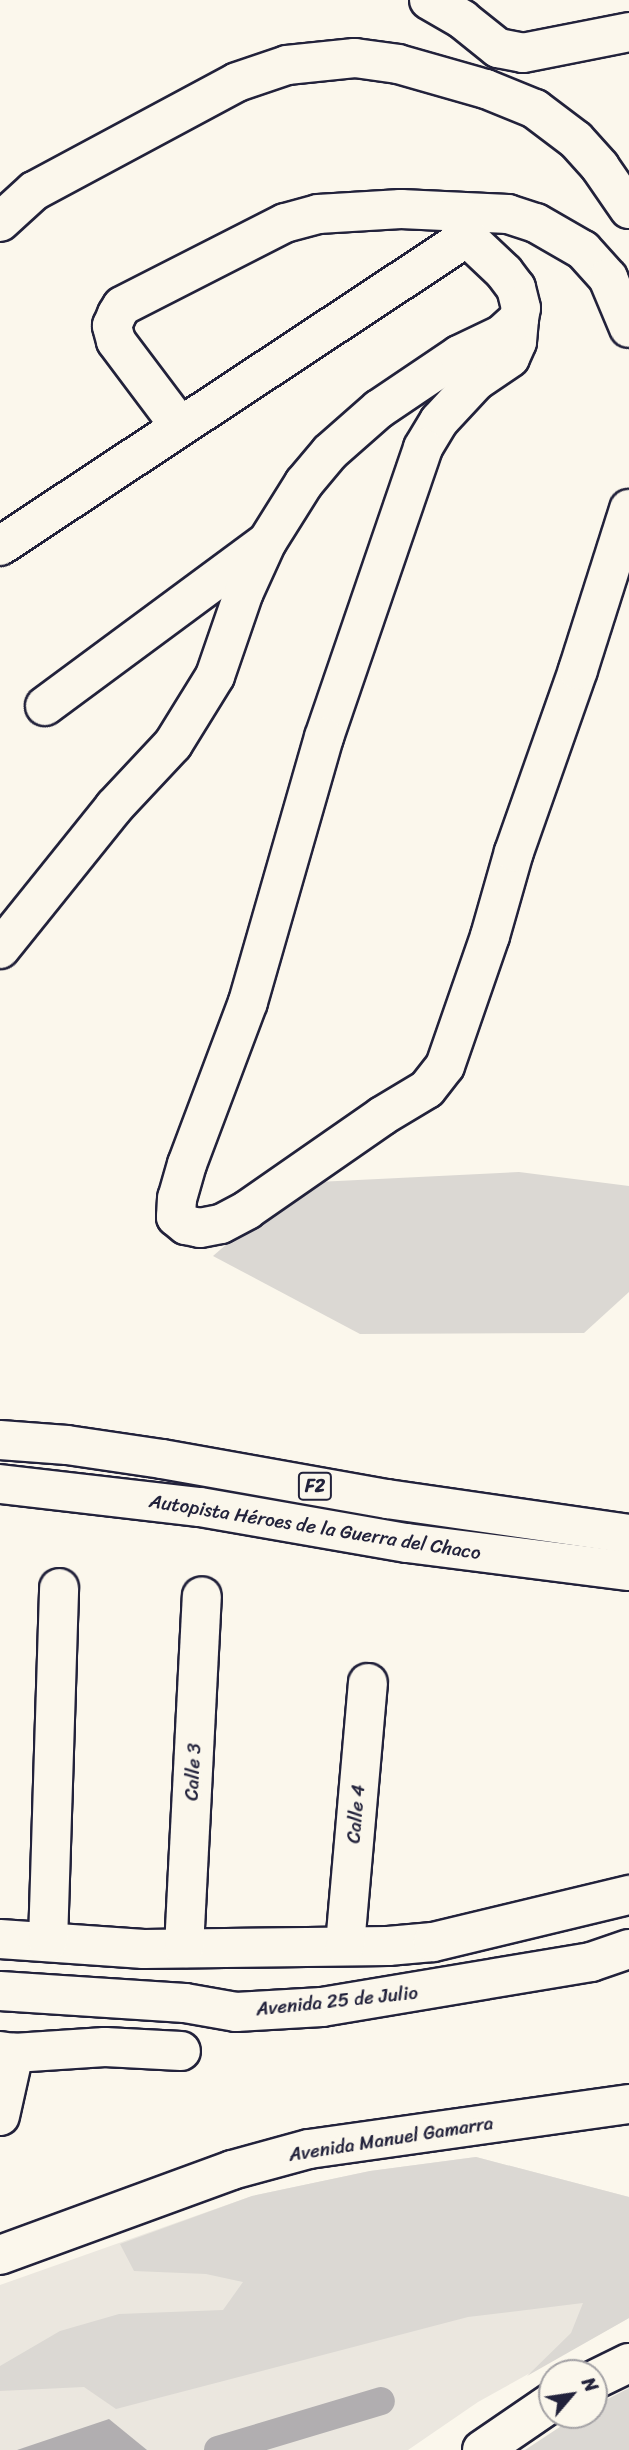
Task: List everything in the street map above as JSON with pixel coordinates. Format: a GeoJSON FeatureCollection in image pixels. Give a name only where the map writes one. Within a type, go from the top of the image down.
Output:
{"type":"FeatureCollection","features":[{"type":"Feature","properties":{"kind":"main road"},"geometry":{"type":"LineString","coordinates":[[429,0],[463,20],[498,48],[523,53],[629,32]]}},
{"type":"Feature","properties":{"kind":"main road"},"geometry":{"type":"LineString","coordinates":[[522,104],[523,53]]}},
{"type":"Feature","properties":{"kind":"main road"},"geometry":{"type":"LineString","coordinates":[[0,222],[34,191],[237,82],[287,65],[355,58],[398,64],[486,89],[535,109],[576,140],[600,167],[629,209]]}},
{"type":"Feature","properties":{"kind":"main road"},"geometry":{"type":"LineString","coordinates":[[179,425],[116,341],[113,326],[122,306],[285,223],[346,210],[401,209],[463,225],[516,288],[521,308],[517,342],[510,358],[476,380],[439,421],[423,448],[324,737],[247,1002],[177,1198],[176,1217],[186,1225],[200,1228],[221,1224],[247,1210],[382,1116],[427,1089],[445,1066],[629,509]]}},
{"type":"Feature","properties":{"kind":"main road"},"geometry":{"type":"LineString","coordinates":[[0,546],[179,425],[463,225],[508,214],[556,232],[583,250],[608,278],[629,328]]}},
{"type":"Feature","properties":{"kind":"main road"},"geometry":{"type":"LineString","coordinates":[[0,949],[114,807],[173,744],[215,676],[244,593],[267,542],[304,484],[349,435],[389,401],[459,355],[500,335],[519,319]]}},
{"type":"Feature","properties":{"kind":"main road"},"geometry":{"type":"LineString","coordinates":[[45,706],[267,542]]}},
{"type":"Feature","properties":{"kind":"main road","name":"Autopista Héroes de la Guerra del Chaco"},"geometry":{"type":"LineString","coordinates":[[0,1440],[67,1445],[162,1459],[387,1499],[629,1534]]}},
{"type":"Feature","properties":{"kind":"main road","name":"Autopista Héroes de la Guerra del Chaco"},"geometry":{"type":"LineString","coordinates":[[0,1484],[200,1507],[407,1543],[629,1571]]}},
{"type":"Feature","properties":{"kind":"main road"},"geometry":{"type":"LineString","coordinates":[[48,1942],[59,1588]]}},
{"type":"Feature","properties":{"kind":"main road","name":"Calle 3"},"geometry":{"type":"LineString","coordinates":[[184,1948],[202,1596]]}},
{"type":"Feature","properties":{"kind":"main road","name":"Calle 4"},"geometry":{"type":"LineString","coordinates":[[345,1945],[368,1683]]}},
{"type":"Feature","properties":{"kind":"main road"},"geometry":{"type":"LineString","coordinates":[[0,1939],[184,1948],[433,1942],[629,1895]]}},
{"type":"Feature","properties":{"kind":"main road","name":"Avenida 25 de Julio"},"geometry":{"type":"LineString","coordinates":[[0,1991],[185,2003],[236,2012],[322,2007],[591,1962],[629,1949]]}},
{"type":"Feature","properties":{"kind":"main road"},"geometry":{"type":"LineString","coordinates":[[0,2116],[7,2052],[105,2047],[181,2051]]}},
{"type":"Feature","properties":{"kind":"main road","name":"Avenida Manuel Gamarra"},"geometry":{"type":"LineString","coordinates":[[0,2255],[232,2170],[309,2149],[629,2104]]}},
{"type":"Feature","properties":{"kind":"main road"},"geometry":{"type":"LineString","coordinates":[[608,2373],[629,2363]]}},
{"type":"Feature","properties":{"kind":"main road"},"geometry":{"type":"LineString","coordinates":[[482,2450],[538,2412]]}},
{"type":"Feature","properties":{"kind":"shaded area"},"geometry":{"type":"Polygon","coordinates":[[[519,1172],[629,1186],[629,1292],[584,1333],[360,1334],[213,1256],[297,1183],[519,1172]]]}},
{"type":"Feature","properties":{"kind":"shaded area"},"geometry":{"type":"Polygon","coordinates":[[[476,2157],[629,2197],[629,2318],[555,2359],[538,2359],[538,2369],[478,2402],[408,2450],[0,2450],[0,2285],[252,2196],[370,2171],[476,2157]]]}},
{"type":"Feature","properties":{"kind":"shaded area"},"geometry":{"type":"Polygon","coordinates":[[[476,2157],[629,2197],[629,2318],[557,2359],[544,2359],[571,2333],[583,2303],[468,2317],[116,2409],[84,2387],[0,2391],[0,2366],[60,2331],[119,2314],[223,2310],[243,2282],[206,2274],[134,2271],[120,2244],[252,2196],[370,2171],[476,2157]]]}},
{"type":"Feature","properties":{"kind":"shaded area"},"geometry":{"type":"Polygon","coordinates":[[[629,2388],[629,2450],[525,2450],[557,2429],[608,2429],[608,2399],[629,2388]]]}},
{"type":"Feature","properties":{"kind":"shaded area"},"geometry":{"type":"Polygon","coordinates":[[[109,2419],[147,2450],[17,2450],[109,2419]]]}},
{"type":"Feature","properties":{"kind":"waterway"},"geometry":{"type":"LineString","coordinates":[[218,2450],[381,2401]]}}]}
